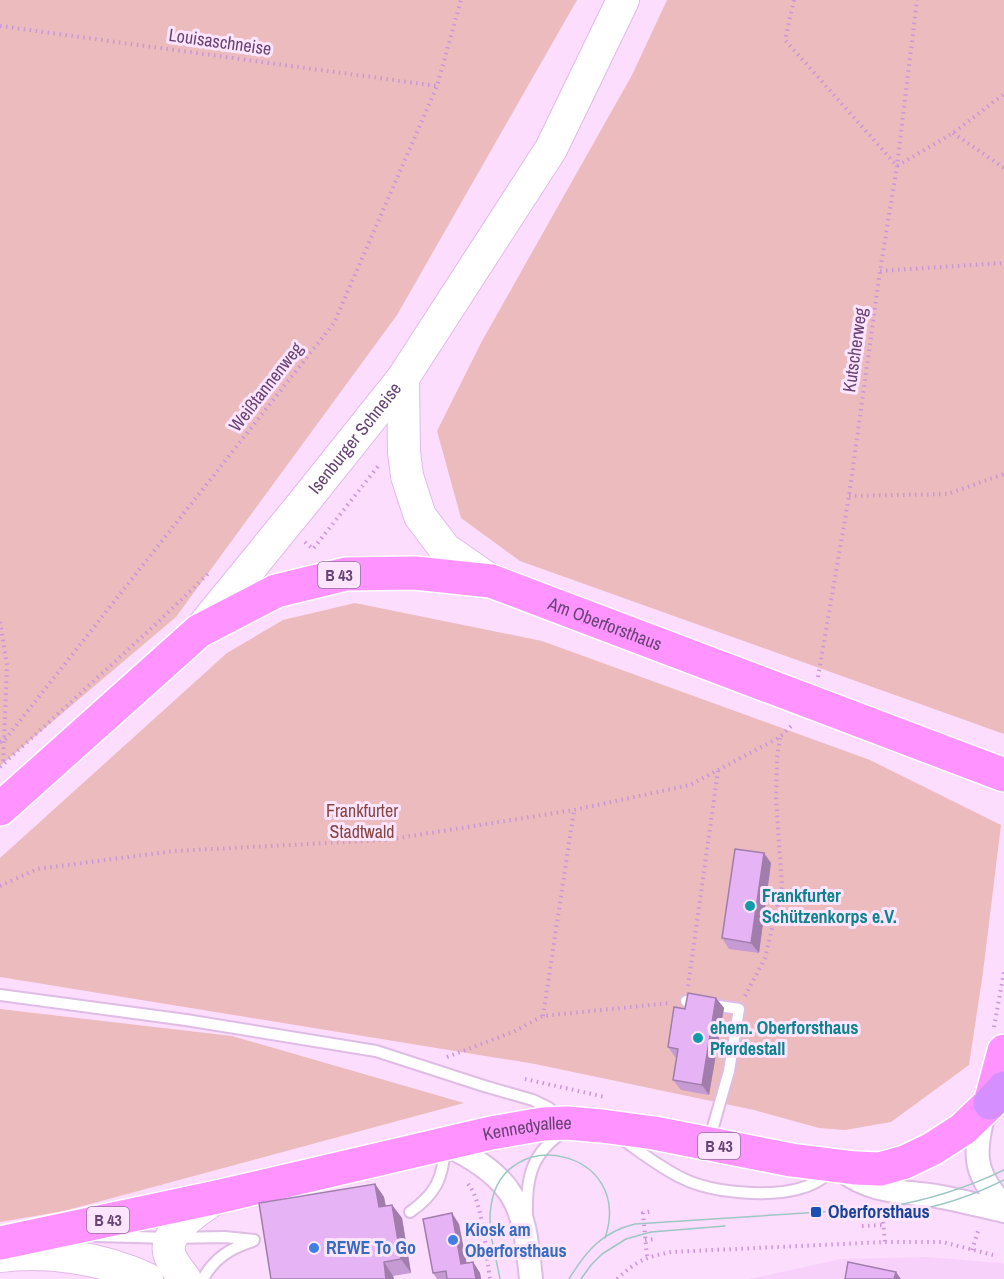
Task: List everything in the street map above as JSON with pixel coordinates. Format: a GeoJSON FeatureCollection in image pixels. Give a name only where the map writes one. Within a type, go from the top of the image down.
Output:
{"type":"FeatureCollection","features":[{"type":"Feature","properties":{"kind":"main road","name":"Isenburger Schneise"},"geometry":{"type":"LineString","coordinates":[[1,808],[199,631],[403,378],[551,148],[623,0]]}},
{"type":"Feature","properties":{"kind":"main road"},"geometry":{"type":"LineString","coordinates":[[403,378],[404,452],[407,476],[420,516],[445,549],[491,581]]}},
{"type":"Feature","properties":{"kind":"main road","name":"Am Oberforsthaus"},"geometry":{"type":"LineString","coordinates":[[199,631],[276,591],[346,574],[415,573],[491,581],[1004,775]]}},
{"type":"Feature","properties":{"kind":"main road"},"geometry":{"type":"LineString","coordinates":[[993,1100],[1004,1051]]}},
{"type":"Feature","properties":{"kind":"main road","name":"Kennedyallee"},"geometry":{"type":"LineString","coordinates":[[0,1243],[217,1197],[520,1127],[591,1118],[791,1160],[880,1169],[925,1154],[948,1140],[993,1100]]}},
{"type":"Feature","properties":{"kind":"main road"},"geometry":{"type":"LineString","coordinates":[[185,1279],[170,1255],[168,1249],[171,1238],[185,1220],[217,1197]]}},
{"type":"Feature","properties":{"kind":"main road"},"geometry":{"type":"LineString","coordinates":[[0,1256],[17,1254],[62,1256],[103,1263],[147,1279]]}},
{"type":"Feature","properties":{"kind":"street"},"geometry":{"type":"LineString","coordinates":[[993,1100],[977,1143],[979,1164],[988,1188],[1004,1205]]}},
{"type":"Feature","properties":{"kind":"street"},"geometry":{"type":"LineString","coordinates":[[445,1144],[481,1165],[508,1190],[517,1206],[523,1225],[531,1275]]}},
{"type":"Feature","properties":{"kind":"street"},"geometry":{"type":"LineString","coordinates":[[837,1166],[855,1179],[875,1188],[937,1196],[1004,1211]]}},
{"type":"Feature","properties":{"kind":"lane"},"geometry":{"type":"LineString","coordinates":[[0,995],[186,1020],[365,1048],[541,1103],[549,1108],[591,1118],[683,1179],[703,1186],[764,1193],[796,1190],[815,1183],[837,1166]]}},
{"type":"Feature","properties":{"kind":"lane"},"geometry":{"type":"LineString","coordinates":[[686,1001],[739,1009],[729,1071],[708,1144]]}},
{"type":"Feature","properties":{"kind":"lane"},"geometry":{"type":"LineString","coordinates":[[531,1275],[527,1202],[529,1177],[538,1158],[548,1145],[560,1135],[591,1118]]}},
{"type":"Feature","properties":{"kind":"lane"},"geometry":{"type":"LineString","coordinates":[[410,1212],[431,1195],[440,1178],[443,1170],[445,1144]]}},
{"type":"Feature","properties":{"kind":"lane"},"geometry":{"type":"LineString","coordinates":[[39,1235],[225,1237],[256,1240],[237,1246],[221,1256],[209,1268],[203,1279]]}},
{"type":"Feature","properties":{"kind":"path","name":"Weißtannenweg"},"geometry":{"type":"LineString","coordinates":[[2,742],[334,323],[437,86],[461,0]]}},
{"type":"Feature","properties":{"kind":"path"},"geometry":{"type":"LineString","coordinates":[[794,0],[785,40],[897,166],[953,133],[1004,94]]}},
{"type":"Feature","properties":{"kind":"path","name":"Kutscherweg"},"geometry":{"type":"LineString","coordinates":[[814,703],[849,496],[897,166],[916,0]]}},
{"type":"Feature","properties":{"kind":"path","name":"Louisaschneise"},"geometry":{"type":"LineString","coordinates":[[0,26],[437,86]]}},
{"type":"Feature","properties":{"kind":"path"},"geometry":{"type":"LineString","coordinates":[[953,133],[1004,168]]}},
{"type":"Feature","properties":{"kind":"path"},"geometry":{"type":"LineString","coordinates":[[880,271],[1004,263]]}},
{"type":"Feature","properties":{"kind":"path"},"geometry":{"type":"LineString","coordinates":[[286,525],[313,549],[388,454],[404,452]]}},
{"type":"Feature","properties":{"kind":"path"},"geometry":{"type":"LineString","coordinates":[[849,496],[948,495],[1004,474]]}},
{"type":"Feature","properties":{"kind":"path"},"geometry":{"type":"LineString","coordinates":[[2,765],[218,564]]}},
{"type":"Feature","properties":{"kind":"path"},"geometry":{"type":"LineString","coordinates":[[0,622],[7,665],[1,808]]}},
{"type":"Feature","properties":{"kind":"path"},"geometry":{"type":"LineString","coordinates":[[0,886],[37,869],[174,851],[386,840],[574,810],[690,785],[780,737],[814,703]]}},
{"type":"Feature","properties":{"kind":"path"},"geometry":{"type":"LineString","coordinates":[[739,1009],[765,958],[782,886],[776,800],[780,737]]}},
{"type":"Feature","properties":{"kind":"path"},"geometry":{"type":"LineString","coordinates":[[457,1060],[446,1057],[513,1032],[543,1016],[686,1001],[718,770]]}},
{"type":"Feature","properties":{"kind":"path"},"geometry":{"type":"LineString","coordinates":[[543,1016],[574,810]]}},
{"type":"Feature","properties":{"kind":"path"},"geometry":{"type":"LineString","coordinates":[[520,1077],[591,1118]]}},
{"type":"Feature","properties":{"kind":"path"},"geometry":{"type":"LineString","coordinates":[[440,1178],[452,1175],[459,1177],[472,1189],[481,1218],[490,1279]]}},
{"type":"Feature","properties":{"kind":"path"},"geometry":{"type":"LineString","coordinates":[[647,1256],[643,1213],[653,1210]]}},
{"type":"Feature","properties":{"kind":"path"},"geometry":{"type":"LineString","coordinates":[[972,1250],[981,1221]]}},
{"type":"Feature","properties":{"kind":"path"},"geometry":{"type":"LineString","coordinates":[[862,1226],[883,1225]]}},
{"type":"Feature","properties":{"kind":"path"},"geometry":{"type":"LineString","coordinates":[[645,1240],[655,1239]]}},
{"type":"Feature","properties":{"kind":"path"},"geometry":{"type":"LineString","coordinates":[[617,1279],[647,1256],[671,1252],[885,1242],[943,1242],[993,1255]]}},
{"type":"Feature","properties":{"kind":"shaded area"},"geometry":{"type":"Polygon","coordinates":[[[926,1257],[1001,1263],[1004,1264],[1004,1279],[749,1279],[841,1259],[926,1257]]]}},
{"type":"Feature","properties":{"kind":"green space"},"geometry":{"type":"Polygon","coordinates":[[[0,0],[577,0],[397,315],[176,617],[0,766],[0,0]]]}},
{"type":"Feature","properties":{"kind":"green space"},"geometry":{"type":"Polygon","coordinates":[[[667,0],[1004,0],[1004,734],[520,561],[461,518],[437,431],[482,341],[632,75],[667,0]]]}},
{"type":"Feature","properties":{"kind":"green space","name":"Frankfurter Stadtwald"},"geometry":{"type":"Polygon","coordinates":[[[355,603],[542,641],[870,760],[1001,825],[969,1065],[891,1122],[845,1130],[819,1128],[754,1110],[535,1064],[0,977],[0,858],[227,653],[283,620],[355,603]]]}},
{"type":"Feature","properties":{"kind":"green space"},"geometry":{"type":"Polygon","coordinates":[[[0,1009],[232,1036],[464,1103],[64,1211],[0,1222],[0,1009]]]}},
{"type":"Feature","properties":{"kind":"building","name":"Frankfurter Schützenkorps e.V."},"geometry":{"type":"Polygon","coordinates":[[[735,849],[764,853],[751,943],[722,938],[735,849]]]}},
{"type":"Feature","properties":{"kind":"building","name":"ehem. Oberforsthaus Pferdestall"},"geometry":{"type":"Polygon","coordinates":[[[688,993],[716,998],[702,1085],[673,1080],[678,1049],[668,1047],[674,1007],[685,1009],[688,993]]]}},
{"type":"Feature","properties":{"kind":"building"},"geometry":{"type":"Polygon","coordinates":[[[375,1184],[379,1207],[392,1205],[401,1259],[384,1262],[386,1279],[271,1279],[259,1203],[375,1184]]]}},
{"type":"Feature","properties":{"kind":"building"},"geometry":{"type":"Polygon","coordinates":[[[452,1213],[461,1264],[473,1262],[476,1279],[447,1279],[446,1271],[433,1273],[423,1219],[452,1213]]]}},
{"type":"Feature","properties":{"kind":"building"},"geometry":{"type":"Polygon","coordinates":[[[848,1262],[896,1272],[894,1279],[845,1279],[848,1262]]]}},
{"type":"Feature","properties":{"kind":"tram line"},"geometry":{"type":"LineString","coordinates":[[500,1279],[491,1234],[491,1206],[501,1180],[518,1163],[540,1156],[564,1157],[585,1167],[602,1184],[609,1208],[605,1238]]}},
{"type":"Feature","properties":{"kind":"tram line"},"geometry":{"type":"LineString","coordinates":[[569,1279],[596,1244],[613,1232],[635,1224],[882,1208],[944,1194],[1004,1170]]}},
{"type":"Feature","properties":{"kind":"tram line"},"geometry":{"type":"LineString","coordinates":[[905,1212],[956,1200],[1004,1180]]}},
{"type":"Feature","properties":{"kind":"tram line"},"geometry":{"type":"LineString","coordinates":[[581,1279],[602,1254],[626,1239],[651,1232],[725,1226]]}},
{"type":"Feature","properties":{"kind":"place","name":"Frankfurter Schützenkorps e.V."},"geometry":{"type":"Point","coordinates":[750,906]}},
{"type":"Feature","properties":{"kind":"place","name":"ehem. Oberforsthaus Pferdestall"},"geometry":{"type":"Point","coordinates":[698,1038]}},
{"type":"Feature","properties":{"kind":"place","name":"Oberforsthaus"},"geometry":{"type":"Point","coordinates":[816,1212]}},
{"type":"Feature","properties":{"kind":"place","name":"Kiosk am Oberforsthaus"},"geometry":{"type":"Point","coordinates":[453,1240]}},
{"type":"Feature","properties":{"kind":"place","name":"REWE To Go"},"geometry":{"type":"Point","coordinates":[314,1248]}}]}
